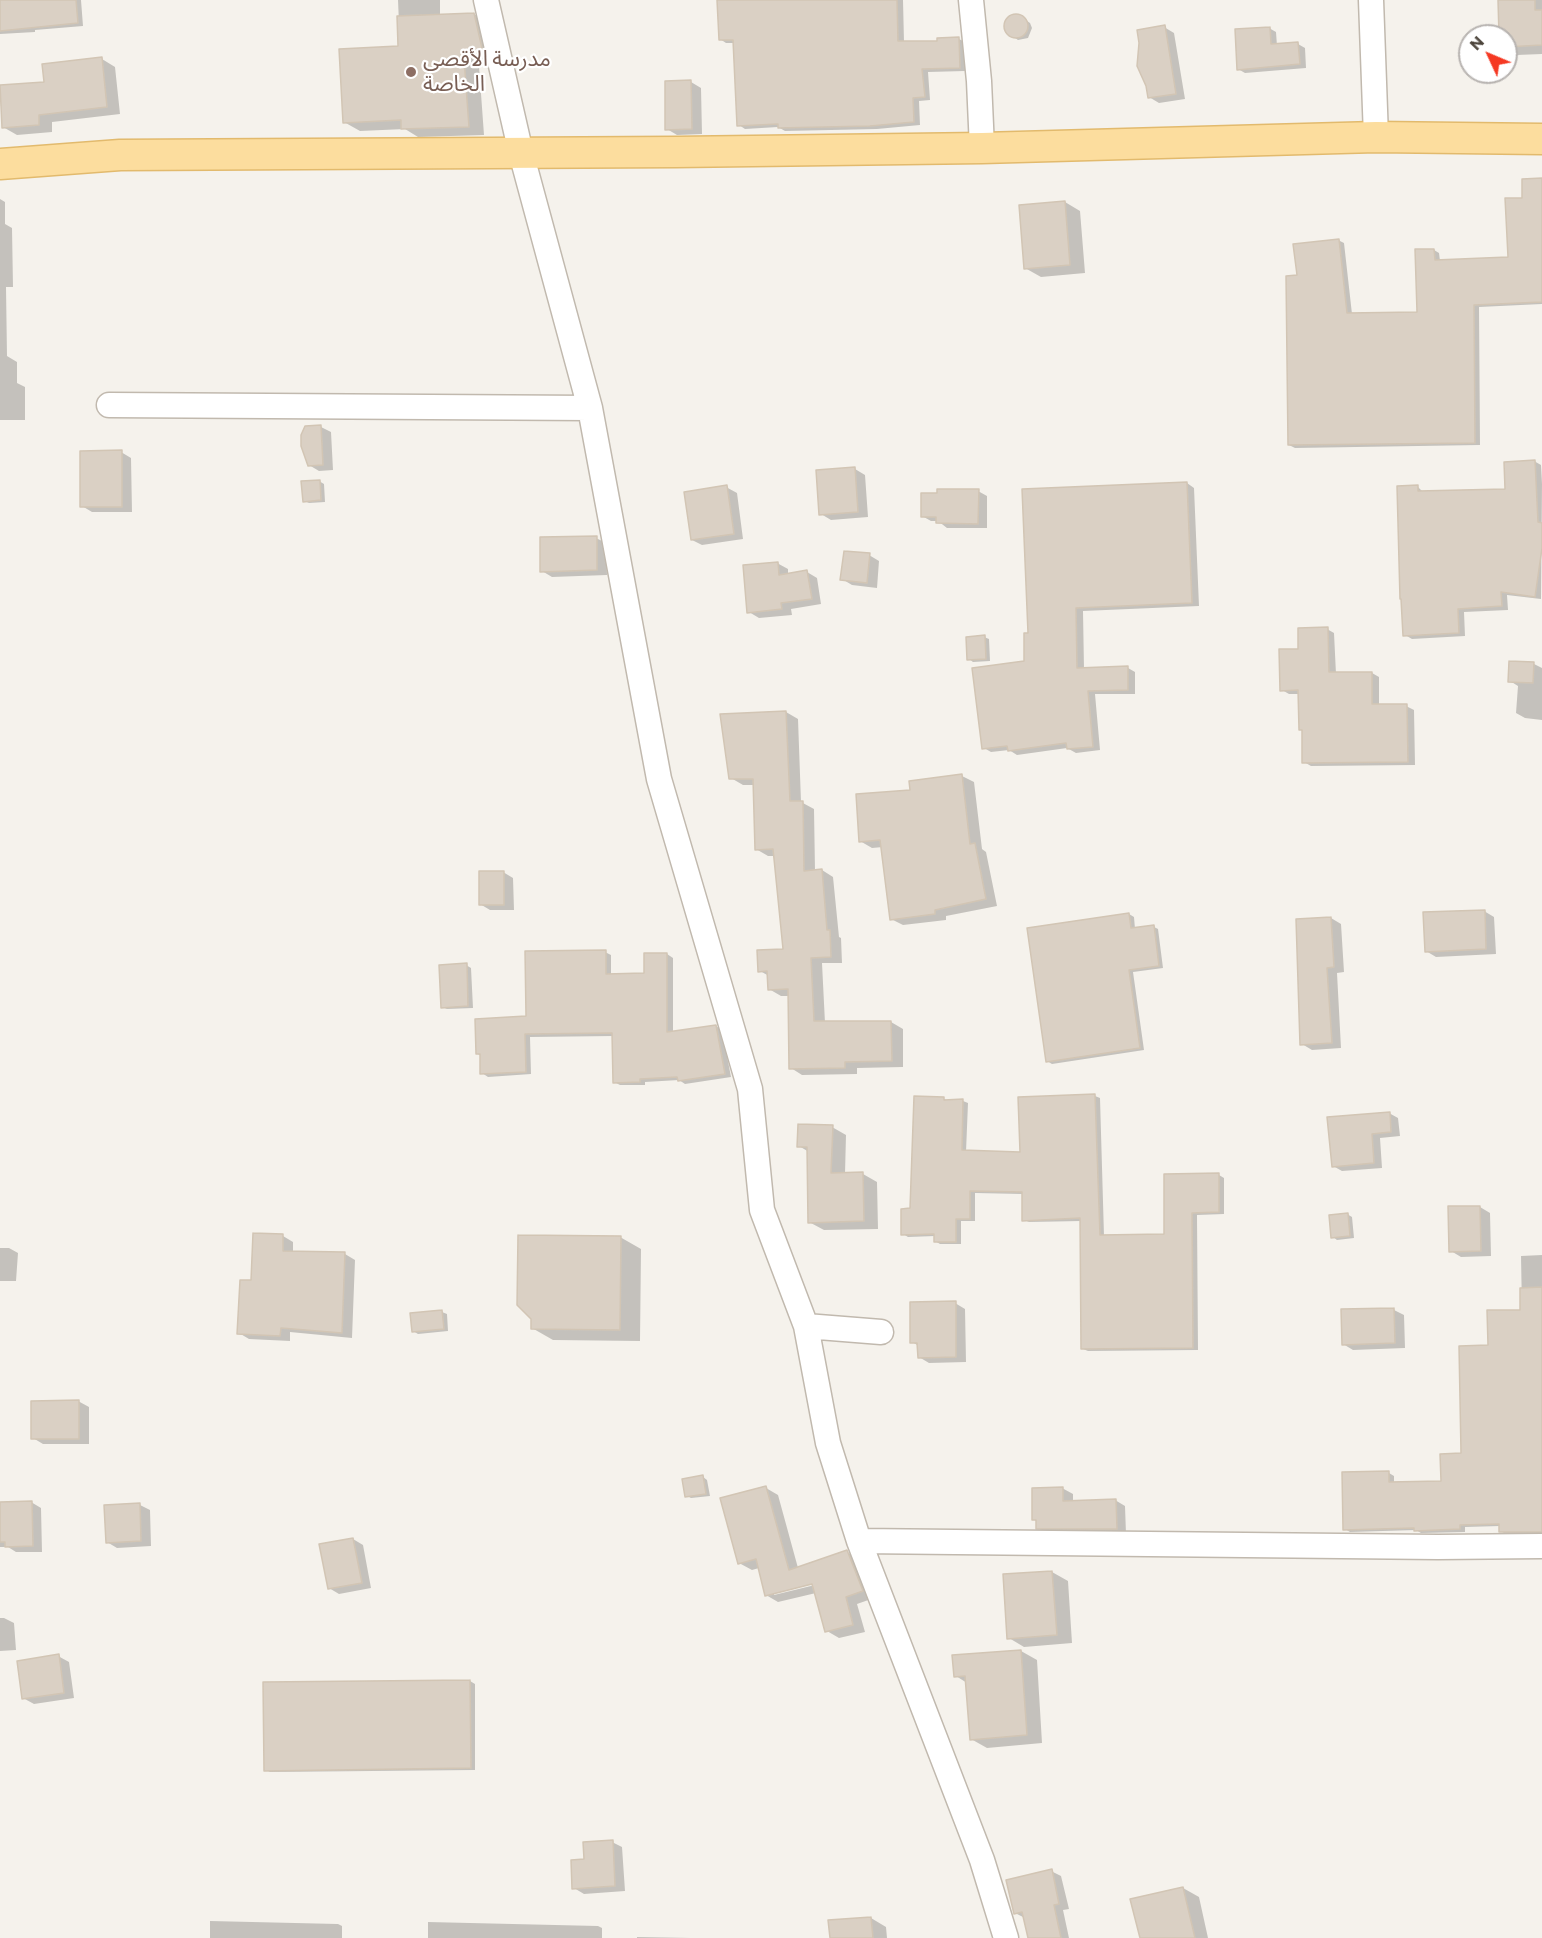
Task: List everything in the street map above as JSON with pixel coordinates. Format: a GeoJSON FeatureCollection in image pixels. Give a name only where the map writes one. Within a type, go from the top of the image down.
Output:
{"type":"FeatureCollection","features":[{"type":"Feature","properties":{"kind":"main road"},"geometry":{"type":"LineString","coordinates":[[0,165],[120,155],[982,148],[1376,137],[1542,139]]}},
{"type":"Feature","properties":{"kind":"street"},"geometry":{"type":"LineString","coordinates":[[486,0],[521,153],[590,408],[659,779],[750,1089],[762,1210],[806,1326],[828,1443],[859,1541],[982,1860],[1006,1938]]}},
{"type":"Feature","properties":{"kind":"street"},"geometry":{"type":"LineString","coordinates":[[971,0],[979,81],[982,148]]}},
{"type":"Feature","properties":{"kind":"street"},"geometry":{"type":"LineString","coordinates":[[1371,0],[1376,137]]}},
{"type":"Feature","properties":{"kind":"street"},"geometry":{"type":"LineString","coordinates":[[109,405],[590,408]]}},
{"type":"Feature","properties":{"kind":"street"},"geometry":{"type":"LineString","coordinates":[[806,1326],[881,1332]]}},
{"type":"Feature","properties":{"kind":"street"},"geometry":{"type":"LineString","coordinates":[[859,1541],[1426,1547],[1542,1546]]}},
{"type":"Feature","properties":{"kind":"building"},"geometry":{"type":"Polygon","coordinates":[[[0,0],[76,0],[78,23],[0,31],[0,0]]]}},
{"type":"Feature","properties":{"kind":"building"},"geometry":{"type":"Polygon","coordinates":[[[717,0],[897,0],[898,41],[937,41],[937,38],[959,37],[960,68],[922,69],[925,97],[913,98],[914,122],[870,126],[778,128],[778,124],[737,126],[733,40],[719,40],[717,0]]]}},
{"type":"Feature","properties":{"kind":"building"},"geometry":{"type":"Polygon","coordinates":[[[1498,0],[1535,0],[1535,10],[1542,10],[1542,45],[1518,46],[1518,24],[1499,24],[1498,0]]]}},
{"type":"Feature","properties":{"kind":"building"},"geometry":{"type":"Polygon","coordinates":[[[474,13],[484,57],[464,58],[469,127],[401,129],[401,120],[343,123],[339,49],[398,46],[397,16],[474,13]]]}},
{"type":"Feature","properties":{"kind":"building"},"geometry":{"type":"Polygon","coordinates":[[[1016,14],[1021,15],[1027,21],[1027,31],[1021,37],[1016,38],[1011,37],[1005,31],[1004,26],[1005,21],[1011,15],[1016,14]]]}},
{"type":"Feature","properties":{"kind":"building"},"geometry":{"type":"Polygon","coordinates":[[[1165,25],[1176,94],[1148,98],[1146,86],[1137,66],[1139,43],[1137,30],[1165,25]]]}},
{"type":"Feature","properties":{"kind":"building"},"geometry":{"type":"Polygon","coordinates":[[[1270,27],[1271,44],[1298,42],[1300,64],[1237,70],[1235,29],[1270,27]]]}},
{"type":"Feature","properties":{"kind":"building"},"geometry":{"type":"Polygon","coordinates":[[[102,57],[107,107],[39,115],[39,125],[2,128],[0,85],[44,82],[42,64],[102,57]]]}},
{"type":"Feature","properties":{"kind":"building"},"geometry":{"type":"Polygon","coordinates":[[[691,80],[692,129],[665,130],[665,81],[691,80]]]}},
{"type":"Feature","properties":{"kind":"building"},"geometry":{"type":"Polygon","coordinates":[[[1542,178],[1542,302],[1474,305],[1475,443],[1288,445],[1286,276],[1297,275],[1293,244],[1339,239],[1347,313],[1417,312],[1415,249],[1434,249],[1435,260],[1508,257],[1505,198],[1522,198],[1522,179],[1542,178]]]}},
{"type":"Feature","properties":{"kind":"building"},"geometry":{"type":"Polygon","coordinates":[[[1065,201],[1070,265],[1024,269],[1019,205],[1065,201]]]}},
{"type":"Feature","properties":{"kind":"building"},"geometry":{"type":"Polygon","coordinates":[[[321,425],[323,465],[308,466],[301,446],[301,435],[305,426],[321,425]]]}},
{"type":"Feature","properties":{"kind":"building"},"geometry":{"type":"Polygon","coordinates":[[[122,450],[122,507],[80,507],[80,451],[122,450]]]}},
{"type":"Feature","properties":{"kind":"building"},"geometry":{"type":"Polygon","coordinates":[[[1535,460],[1538,522],[1542,523],[1542,548],[1535,597],[1501,592],[1502,606],[1458,609],[1459,633],[1403,636],[1397,486],[1418,485],[1418,491],[1505,489],[1504,462],[1535,460]]]}},
{"type":"Feature","properties":{"kind":"building"},"geometry":{"type":"Polygon","coordinates":[[[855,467],[858,512],[819,515],[816,470],[855,467]]]}},
{"type":"Feature","properties":{"kind":"building"},"geometry":{"type":"Polygon","coordinates":[[[320,480],[321,500],[303,502],[301,481],[320,480]]]}},
{"type":"Feature","properties":{"kind":"building"},"geometry":{"type":"Polygon","coordinates":[[[1187,482],[1192,603],[1076,608],[1077,668],[1128,666],[1128,690],[1088,691],[1093,747],[1067,749],[1066,743],[1008,751],[1007,746],[982,749],[972,668],[1024,661],[1024,633],[1028,633],[1022,489],[1187,482]]]}},
{"type":"Feature","properties":{"kind":"building"},"geometry":{"type":"Polygon","coordinates":[[[727,485],[734,534],[691,540],[684,492],[727,485]]]}},
{"type":"Feature","properties":{"kind":"building"},"geometry":{"type":"Polygon","coordinates":[[[937,489],[979,489],[978,524],[936,523],[936,517],[921,517],[921,493],[937,493],[937,489]]]}},
{"type":"Feature","properties":{"kind":"building"},"geometry":{"type":"Polygon","coordinates":[[[597,536],[597,570],[540,572],[540,537],[597,536]]]}},
{"type":"Feature","properties":{"kind":"building"},"geometry":{"type":"Polygon","coordinates":[[[844,551],[870,553],[867,583],[840,580],[844,551]]]}},
{"type":"Feature","properties":{"kind":"building"},"geometry":{"type":"Polygon","coordinates":[[[778,562],[779,575],[807,570],[812,599],[781,603],[782,609],[747,613],[743,565],[778,562]]]}},
{"type":"Feature","properties":{"kind":"building"},"geometry":{"type":"Polygon","coordinates":[[[1328,627],[1329,672],[1372,672],[1372,704],[1407,704],[1408,762],[1302,763],[1302,730],[1299,730],[1298,690],[1280,691],[1279,649],[1298,649],[1298,628],[1328,627]]]}},
{"type":"Feature","properties":{"kind":"building"},"geometry":{"type":"Polygon","coordinates":[[[985,635],[986,659],[967,660],[966,637],[985,635]]]}},
{"type":"Feature","properties":{"kind":"building"},"geometry":{"type":"Polygon","coordinates":[[[1509,661],[1534,662],[1533,683],[1508,682],[1509,661]]]}},
{"type":"Feature","properties":{"kind":"building"},"geometry":{"type":"Polygon","coordinates":[[[786,711],[790,801],[803,801],[804,871],[822,869],[827,930],[830,930],[831,957],[811,958],[814,1021],[891,1021],[892,1061],[845,1062],[845,1068],[789,1069],[788,989],[768,990],[767,971],[758,972],[757,950],[783,949],[773,849],[755,850],[753,779],[729,779],[720,714],[786,711]]]}},
{"type":"Feature","properties":{"kind":"building"},"geometry":{"type":"Polygon","coordinates":[[[962,774],[970,844],[975,843],[986,899],[935,910],[935,914],[890,920],[880,840],[859,842],[856,794],[910,790],[909,781],[962,774]]]}},
{"type":"Feature","properties":{"kind":"building"},"geometry":{"type":"Polygon","coordinates":[[[479,871],[504,871],[504,905],[479,905],[479,871]]]}},
{"type":"Feature","properties":{"kind":"building"},"geometry":{"type":"Polygon","coordinates":[[[1485,910],[1486,949],[1425,952],[1423,912],[1485,910]]]}},
{"type":"Feature","properties":{"kind":"building"},"geometry":{"type":"Polygon","coordinates":[[[1129,913],[1131,928],[1154,925],[1159,966],[1129,970],[1140,1048],[1046,1062],[1027,928],[1129,913]]]}},
{"type":"Feature","properties":{"kind":"building"},"geometry":{"type":"Polygon","coordinates":[[[1331,917],[1334,967],[1327,968],[1332,1043],[1300,1045],[1296,919],[1331,917]]]}},
{"type":"Feature","properties":{"kind":"building"},"geometry":{"type":"Polygon","coordinates":[[[606,950],[606,974],[644,973],[644,953],[667,953],[667,1032],[716,1025],[725,1074],[678,1081],[677,1077],[613,1083],[612,1033],[525,1034],[526,1072],[480,1074],[480,1054],[476,1054],[475,1019],[526,1016],[525,951],[606,950]]]}},
{"type":"Feature","properties":{"kind":"building"},"geometry":{"type":"Polygon","coordinates":[[[467,963],[468,1006],[441,1008],[439,965],[467,963]]]}},
{"type":"Feature","properties":{"kind":"building"},"geometry":{"type":"Polygon","coordinates":[[[1095,1094],[1100,1235],[1164,1234],[1164,1174],[1219,1173],[1219,1212],[1192,1213],[1193,1348],[1081,1349],[1080,1218],[1022,1221],[1022,1192],[970,1191],[970,1219],[956,1219],[956,1242],[934,1242],[934,1234],[901,1235],[901,1209],[910,1208],[914,1096],[944,1097],[944,1100],[963,1099],[962,1150],[1020,1152],[1018,1097],[1095,1094]]]}},
{"type":"Feature","properties":{"kind":"building"},"geometry":{"type":"Polygon","coordinates":[[[1390,1112],[1391,1132],[1372,1134],[1374,1163],[1332,1167],[1327,1117],[1390,1112]]]}},
{"type":"Feature","properties":{"kind":"building"},"geometry":{"type":"Polygon","coordinates":[[[798,1124],[833,1125],[831,1173],[863,1172],[864,1221],[808,1223],[807,1147],[797,1147],[798,1124]]]}},
{"type":"Feature","properties":{"kind":"building"},"geometry":{"type":"Polygon","coordinates":[[[1448,1206],[1480,1206],[1481,1251],[1449,1252],[1448,1206]]]}},
{"type":"Feature","properties":{"kind":"building"},"geometry":{"type":"Polygon","coordinates":[[[1348,1213],[1350,1236],[1331,1238],[1329,1215],[1348,1213]]]}},
{"type":"Feature","properties":{"kind":"building"},"geometry":{"type":"Polygon","coordinates":[[[253,1233],[283,1234],[283,1251],[345,1252],[342,1333],[281,1328],[280,1336],[237,1334],[240,1280],[251,1280],[253,1233]]]}},
{"type":"Feature","properties":{"kind":"building"},"geometry":{"type":"Polygon","coordinates":[[[518,1235],[621,1236],[620,1330],[531,1329],[531,1319],[517,1305],[518,1235]]]}},
{"type":"Feature","properties":{"kind":"building"},"geometry":{"type":"Polygon","coordinates":[[[1542,1287],[1542,1532],[1499,1532],[1499,1524],[1460,1525],[1460,1529],[1414,1531],[1414,1528],[1343,1530],[1342,1472],[1389,1471],[1389,1482],[1441,1481],[1440,1454],[1461,1453],[1459,1346],[1488,1345],[1487,1310],[1520,1310],[1520,1288],[1542,1287]]]}},
{"type":"Feature","properties":{"kind":"building"},"geometry":{"type":"Polygon","coordinates":[[[956,1301],[956,1357],[918,1358],[917,1343],[910,1343],[910,1302],[956,1301]]]}},
{"type":"Feature","properties":{"kind":"building"},"geometry":{"type":"Polygon","coordinates":[[[1394,1308],[1395,1343],[1342,1345],[1341,1309],[1394,1308]]]}},
{"type":"Feature","properties":{"kind":"building"},"geometry":{"type":"Polygon","coordinates":[[[442,1310],[444,1329],[412,1332],[410,1313],[442,1310]]]}},
{"type":"Feature","properties":{"kind":"building"},"geometry":{"type":"Polygon","coordinates":[[[79,1400],[79,1439],[31,1439],[31,1401],[79,1400]]]}},
{"type":"Feature","properties":{"kind":"building"},"geometry":{"type":"Polygon","coordinates":[[[703,1475],[706,1494],[685,1497],[682,1479],[703,1475]]]}},
{"type":"Feature","properties":{"kind":"building"},"geometry":{"type":"Polygon","coordinates":[[[766,1486],[789,1570],[847,1550],[863,1591],[846,1597],[853,1625],[825,1632],[812,1584],[765,1596],[756,1559],[738,1564],[720,1498],[766,1486]]]}},
{"type":"Feature","properties":{"kind":"building"},"geometry":{"type":"Polygon","coordinates":[[[1063,1487],[1063,1501],[1116,1499],[1117,1529],[1036,1529],[1036,1520],[1032,1520],[1032,1488],[1063,1487]]]}},
{"type":"Feature","properties":{"kind":"building"},"geometry":{"type":"Polygon","coordinates":[[[32,1501],[33,1546],[5,1547],[5,1542],[0,1542],[0,1502],[32,1501]]]}},
{"type":"Feature","properties":{"kind":"building"},"geometry":{"type":"Polygon","coordinates":[[[140,1503],[141,1541],[106,1543],[104,1505],[140,1503]]]}},
{"type":"Feature","properties":{"kind":"building"},"geometry":{"type":"Polygon","coordinates":[[[353,1538],[362,1583],[328,1589],[319,1544],[353,1538]]]}},
{"type":"Feature","properties":{"kind":"building"},"geometry":{"type":"Polygon","coordinates":[[[1052,1571],[1057,1635],[1007,1639],[1003,1574],[1052,1571]]]}},
{"type":"Feature","properties":{"kind":"building"},"geometry":{"type":"Polygon","coordinates":[[[1021,1650],[1027,1735],[970,1740],[965,1676],[954,1677],[952,1655],[1021,1650]]]}},
{"type":"Feature","properties":{"kind":"building"},"geometry":{"type":"Polygon","coordinates":[[[59,1654],[64,1693],[22,1699],[17,1661],[59,1654]]]}},
{"type":"Feature","properties":{"kind":"building"},"geometry":{"type":"Polygon","coordinates":[[[470,1680],[471,1768],[264,1771],[263,1682],[470,1680]]]}},
{"type":"Feature","properties":{"kind":"building"},"geometry":{"type":"Polygon","coordinates":[[[613,1840],[615,1886],[572,1889],[571,1860],[584,1859],[583,1842],[613,1840]]]}},
{"type":"Feature","properties":{"kind":"building"},"geometry":{"type":"Polygon","coordinates":[[[1052,1869],[1059,1904],[1054,1905],[1061,1938],[1028,1938],[1022,1912],[1014,1914],[1006,1880],[1052,1869]]]}},
{"type":"Feature","properties":{"kind":"building"},"geometry":{"type":"Polygon","coordinates":[[[1183,1887],[1195,1938],[1140,1938],[1130,1899],[1183,1887]]]}},
{"type":"Feature","properties":{"kind":"building"},"geometry":{"type":"Polygon","coordinates":[[[871,1917],[873,1938],[830,1938],[828,1920],[871,1917]]]}},
{"type":"Feature","properties":{"kind":"place","name":"مدرسة الأقصى الخاصة"},"geometry":{"type":"Point","coordinates":[411,72]}}]}
